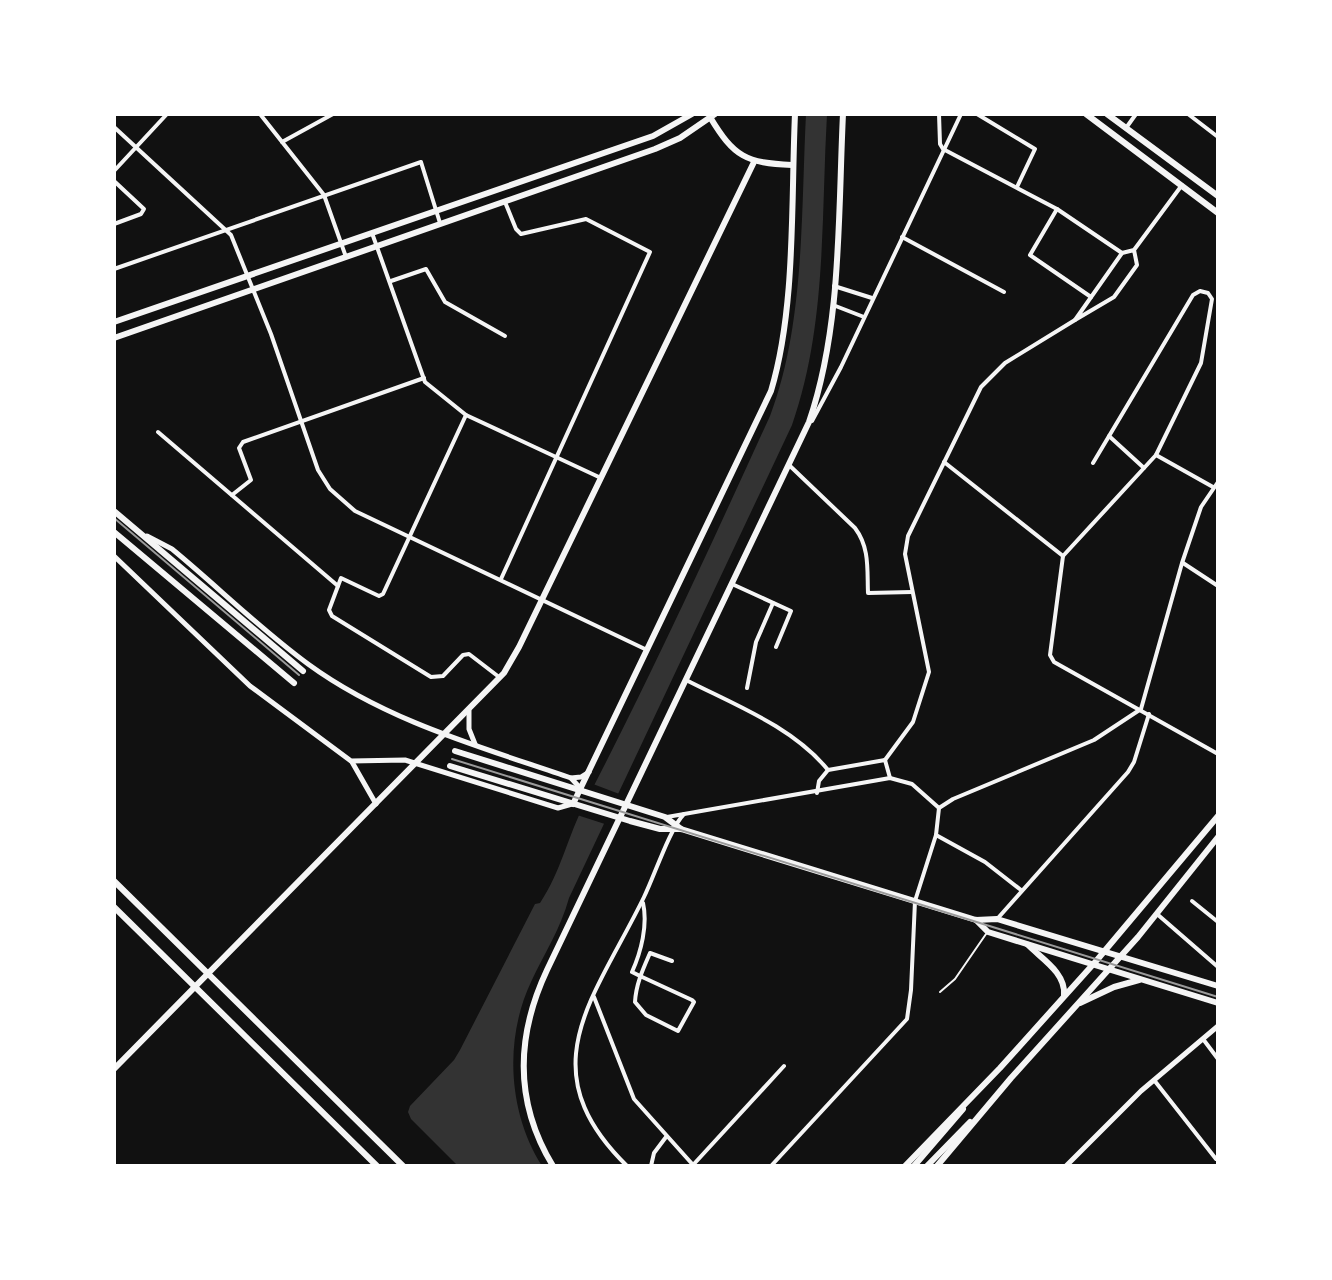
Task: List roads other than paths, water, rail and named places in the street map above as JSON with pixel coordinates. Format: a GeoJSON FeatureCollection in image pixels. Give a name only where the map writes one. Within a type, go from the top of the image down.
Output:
{"type":"FeatureCollection","features":[{"type":"Feature","properties":{"kind":"main road"},"geometry":{"type":"LineString","coordinates":[[114,321],[653,136],[692,114]]}},
{"type":"Feature","properties":{"kind":"main road"},"geometry":{"type":"LineString","coordinates":[[577,805],[581,789],[765,405],[775,377],[787,290],[795,114]]}},
{"type":"Feature","properties":{"kind":"main road"},"geometry":{"type":"LineString","coordinates":[[553,1166],[538,1137],[527,1097],[523,1056],[526,1029],[542,979],[622,803],[799,446],[819,391],[833,305],[843,114]]}},
{"type":"Feature","properties":{"kind":"main road"},"geometry":{"type":"LineString","coordinates":[[1086,114],[1218,213]]}},
{"type":"Feature","properties":{"kind":"main road"},"geometry":{"type":"LineString","coordinates":[[1107,114],[1218,196]]}},
{"type":"Feature","properties":{"kind":"main road"},"geometry":{"type":"LineString","coordinates":[[115,338],[669,143],[711,115],[730,147],[754,162],[792,165]]}},
{"type":"Feature","properties":{"kind":"main road"},"geometry":{"type":"LineString","coordinates":[[114,1069],[445,736],[512,661],[754,162]]}},
{"type":"Feature","properties":{"kind":"main road"},"geometry":{"type":"LineString","coordinates":[[114,511],[303,671]]}},
{"type":"Feature","properties":{"kind":"main road"},"geometry":{"type":"LineString","coordinates":[[114,532],[294,683]]}},
{"type":"Feature","properties":{"kind":"main road"},"geometry":{"type":"LineString","coordinates":[[455,751],[665,817],[677,828]]}},
{"type":"Feature","properties":{"kind":"main road"},"geometry":{"type":"LineString","coordinates":[[450,766],[616,817],[660,829],[677,828],[992,925],[1122,955],[1218,986]]}},
{"type":"Feature","properties":{"kind":"main road"},"geometry":{"type":"LineString","coordinates":[[914,1166],[1105,951],[1218,816]]}},
{"type":"Feature","properties":{"kind":"main road"},"geometry":{"type":"LineString","coordinates":[[937,1166],[1122,955],[1218,837]]}},
{"type":"Feature","properties":{"kind":"main road"},"geometry":{"type":"LineString","coordinates":[[114,881],[403,1166]]}},
{"type":"Feature","properties":{"kind":"main road"},"geometry":{"type":"LineString","coordinates":[[114,907],[377,1166]]}},
{"type":"Feature","properties":{"kind":"main road"},"geometry":{"type":"LineString","coordinates":[[976,920],[992,925],[1028,945],[1218,1003]]}},
{"type":"Feature","properties":{"kind":"main road"},"geometry":{"type":"LineString","coordinates":[[1028,945],[1060,976],[1065,987],[1064,997]]}},
{"type":"Feature","properties":{"kind":"main road"},"geometry":{"type":"LineString","coordinates":[[1074,1007],[1114,987],[1139,980]]}},
{"type":"Feature","properties":{"kind":"main road"},"geometry":{"type":"LineString","coordinates":[[905,1166],[1000,1068]]}},
{"type":"Feature","properties":{"kind":"main road"},"geometry":{"type":"LineString","coordinates":[[927,1166],[1011,1078]]}},
{"type":"Feature","properties":{"kind":"street"},"geometry":{"type":"LineString","coordinates":[[114,171],[167,114]]}},
{"type":"Feature","properties":{"kind":"street"},"geometry":{"type":"LineString","coordinates":[[260,114],[324,195],[346,257]]}},
{"type":"Feature","properties":{"kind":"street"},"geometry":{"type":"LineString","coordinates":[[282,142],[333,114]]}},
{"type":"Feature","properties":{"kind":"street"},"geometry":{"type":"LineString","coordinates":[[939,114],[940,144],[943,149],[1057,209],[1122,253]]}},
{"type":"Feature","properties":{"kind":"street"},"geometry":{"type":"LineString","coordinates":[[799,446],[961,114]]}},
{"type":"Feature","properties":{"kind":"street"},"geometry":{"type":"LineString","coordinates":[[977,114],[1035,149],[1017,187]]}},
{"type":"Feature","properties":{"kind":"street"},"geometry":{"type":"LineString","coordinates":[[1126,128],[1136,114]]}},
{"type":"Feature","properties":{"kind":"street"},"geometry":{"type":"LineString","coordinates":[[1188,114],[1218,137]]}},
{"type":"Feature","properties":{"kind":"street"},"geometry":{"type":"LineString","coordinates":[[114,127],[227,229],[235,242],[318,470],[330,489],[355,511],[648,651]]}},
{"type":"Feature","properties":{"kind":"street"},"geometry":{"type":"LineString","coordinates":[[114,269],[421,162],[441,224]]}},
{"type":"Feature","properties":{"kind":"street"},"geometry":{"type":"LineString","coordinates":[[114,181],[144,209],[141,214],[114,224]]}},
{"type":"Feature","properties":{"kind":"street"},"geometry":{"type":"LineString","coordinates":[[1075,320],[1122,253],[1134,250],[1182,185]]}},
{"type":"Feature","properties":{"kind":"street"},"geometry":{"type":"LineString","coordinates":[[501,579],[650,252],[586,219],[521,234],[505,202]]}},
{"type":"Feature","properties":{"kind":"street"},"geometry":{"type":"LineString","coordinates":[[1057,209],[1030,255],[1091,297]]}},
{"type":"Feature","properties":{"kind":"street"},"geometry":{"type":"LineString","coordinates":[[372,233],[425,382],[466,415],[601,478]]}},
{"type":"Feature","properties":{"kind":"street"},"geometry":{"type":"LineString","coordinates":[[902,237],[1004,292]]}},
{"type":"Feature","properties":{"kind":"street"},"geometry":{"type":"LineString","coordinates":[[817,793],[819,781],[828,770],[885,760],[913,722],[928,677],[928,662],[904,548],[976,396],[987,380],[1015,356],[1114,297],[1137,264],[1134,250]]}},
{"type":"Feature","properties":{"kind":"street"},"geometry":{"type":"LineString","coordinates":[[391,281],[426,269],[445,302],[505,336]]}},
{"type":"Feature","properties":{"kind":"street"},"geometry":{"type":"LineString","coordinates":[[834,286],[872,298]]}},
{"type":"Feature","properties":{"kind":"street"},"geometry":{"type":"LineString","coordinates":[[1093,463],[1193,295],[1204,292],[1212,299],[1200,367],[1156,455],[1063,556],[1050,658],[1218,754]]}},
{"type":"Feature","properties":{"kind":"street"},"geometry":{"type":"LineString","coordinates":[[833,305],[864,317]]}},
{"type":"Feature","properties":{"kind":"street"},"geometry":{"type":"LineString","coordinates":[[114,321],[115,338]]}},
{"type":"Feature","properties":{"kind":"street"},"geometry":{"type":"LineString","coordinates":[[232,495],[251,480],[239,448],[241,444],[424,378]]}},
{"type":"Feature","properties":{"kind":"street"},"geometry":{"type":"LineString","coordinates":[[466,415],[382,596],[341,578],[329,610],[332,616],[431,677],[443,676],[463,655],[469,654],[500,678]]}},
{"type":"Feature","properties":{"kind":"street"},"geometry":{"type":"LineString","coordinates":[[158,432],[338,586]]}},
{"type":"Feature","properties":{"kind":"street"},"geometry":{"type":"LineString","coordinates":[[1109,436],[1144,468]]}},
{"type":"Feature","properties":{"kind":"street"},"geometry":{"type":"LineString","coordinates":[[939,808],[953,799],[1094,740],[1141,709],[1182,563],[1201,507],[1216,485],[1156,455]]}},
{"type":"Feature","properties":{"kind":"street"},"geometry":{"type":"LineString","coordinates":[[944,462],[1063,556]]}},
{"type":"Feature","properties":{"kind":"street"},"geometry":{"type":"LineString","coordinates":[[789,465],[863,538],[868,593],[912,592]]}},
{"type":"Feature","properties":{"kind":"street"},"geometry":{"type":"LineString","coordinates":[[139,532],[172,549],[308,663],[375,704],[445,736],[571,778],[581,777],[590,771]]}},
{"type":"Feature","properties":{"kind":"street"},"geometry":{"type":"LineString","coordinates":[[114,556],[262,697],[351,761],[376,804]]}},
{"type":"Feature","properties":{"kind":"street"},"geometry":{"type":"LineString","coordinates":[[1182,563],[1218,586]]}},
{"type":"Feature","properties":{"kind":"street"},"geometry":{"type":"LineString","coordinates":[[730,583],[791,611],[776,647]]}},
{"type":"Feature","properties":{"kind":"street"},"geometry":{"type":"LineString","coordinates":[[747,688],[756,642],[773,603]]}},
{"type":"Feature","properties":{"kind":"street"},"geometry":{"type":"LineString","coordinates":[[685,679],[785,732],[828,770]]}},
{"type":"Feature","properties":{"kind":"street"},"geometry":{"type":"LineString","coordinates":[[469,711],[469,729],[476,745]]}},
{"type":"Feature","properties":{"kind":"street"},"geometry":{"type":"LineString","coordinates":[[992,925],[1131,767],[1149,714]]}},
{"type":"Feature","properties":{"kind":"street"},"geometry":{"type":"LineString","coordinates":[[351,761],[405,760],[558,808],[577,805]]}},
{"type":"Feature","properties":{"kind":"street"},"geometry":{"type":"LineString","coordinates":[[885,760],[890,778]]}},
{"type":"Feature","properties":{"kind":"street"},"geometry":{"type":"LineString","coordinates":[[571,778],[581,789]]}},
{"type":"Feature","properties":{"kind":"street"},"geometry":{"type":"LineString","coordinates":[[665,817],[890,778],[912,784],[939,808]]}},
{"type":"Feature","properties":{"kind":"street"},"geometry":{"type":"LineString","coordinates":[[771,1166],[907,1019],[915,901],[936,835],[939,808]]}},
{"type":"Feature","properties":{"kind":"street"},"geometry":{"type":"LineString","coordinates":[[627,1166],[594,1129],[583,1107],[574,1059],[577,1035],[684,814]]}},
{"type":"Feature","properties":{"kind":"street"},"geometry":{"type":"LineString","coordinates":[[936,835],[985,862],[1021,890]]}},
{"type":"Feature","properties":{"kind":"street"},"geometry":{"type":"LineString","coordinates":[[643,900],[646,915],[644,932],[632,972],[640,976],[694,1002],[678,1031],[646,1015],[637,1007],[635,997],[640,976],[650,953],[672,961]]}},
{"type":"Feature","properties":{"kind":"street"},"geometry":{"type":"LineString","coordinates":[[1192,901],[1218,922]]}},
{"type":"Feature","properties":{"kind":"street"},"geometry":{"type":"LineString","coordinates":[[1157,914],[1218,967]]}},
{"type":"Feature","properties":{"kind":"street"},"geometry":{"type":"LineString","coordinates":[[594,997],[631,1092],[642,1110],[694,1165],[784,1066]]}},
{"type":"Feature","properties":{"kind":"street"},"geometry":{"type":"LineString","coordinates":[[1066,1166],[1154,1080],[1218,1026]]}},
{"type":"Feature","properties":{"kind":"street"},"geometry":{"type":"LineString","coordinates":[[1203,1039],[1218,1059]]}},
{"type":"Feature","properties":{"kind":"street"},"geometry":{"type":"LineString","coordinates":[[1154,1080],[1217,1159],[1214,1166]]}},
{"type":"Feature","properties":{"kind":"street"},"geometry":{"type":"LineString","coordinates":[[651,1166],[654,1153],[666,1137]]}},
{"type":"Feature","properties":{"kind":"lane"},"geometry":{"type":"LineString","coordinates":[[940,992],[955,979],[992,925]]}},
{"type":"Feature","properties":{"kind":"tram line"},"geometry":{"type":"LineString","coordinates":[[114,518],[299,675]]}},
{"type":"Feature","properties":{"kind":"tram line"},"geometry":{"type":"LineString","coordinates":[[452,759],[1218,997]]}}]}
